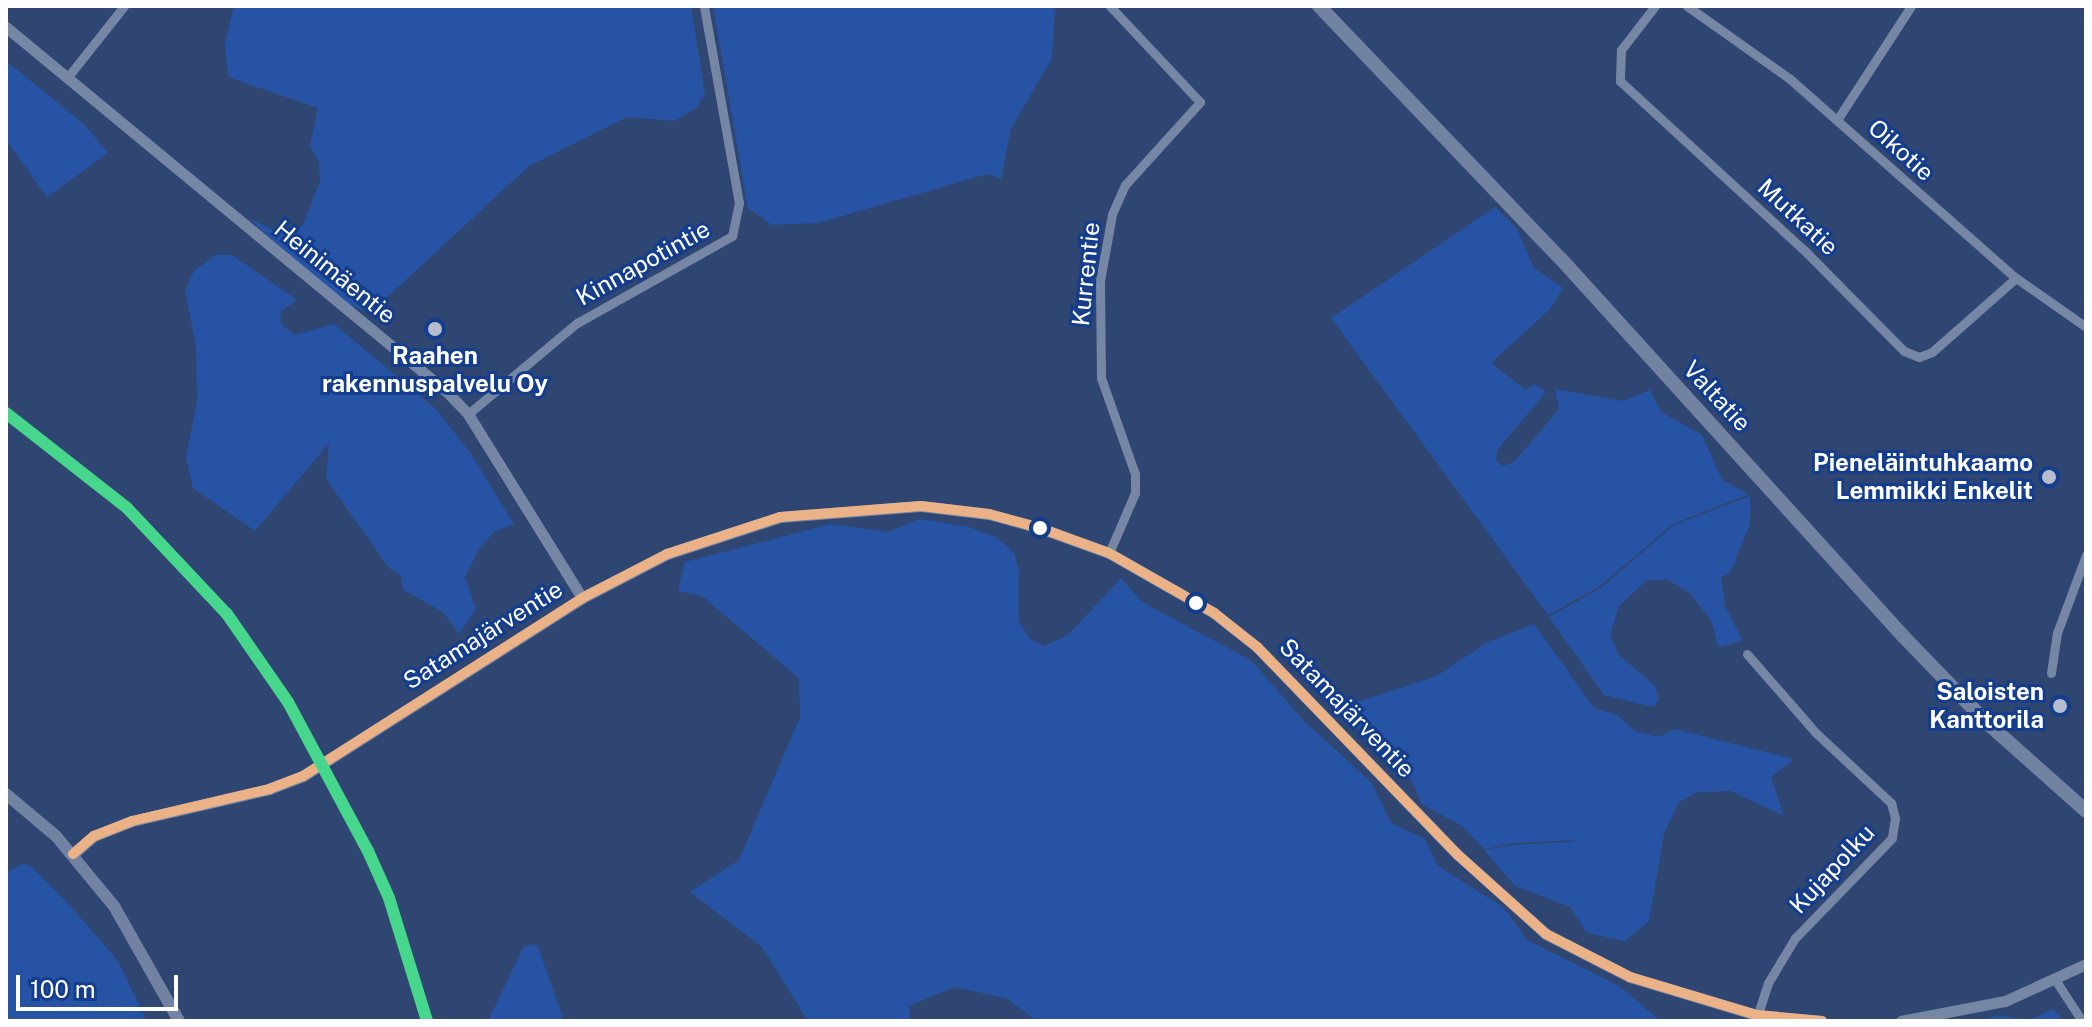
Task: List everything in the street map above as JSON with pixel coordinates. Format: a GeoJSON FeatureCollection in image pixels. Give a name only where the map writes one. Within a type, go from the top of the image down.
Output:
{"type":"FeatureCollection","features":[{"type":"Feature","properties":{"kind":"highway","name":"Valtatie"},"geometry":{"type":"LineString","coordinates":[[1319,6],[1604,306],[1903,636],[1985,721],[2086,811]]}},
{"type":"Feature","properties":{"kind":"main road"},"geometry":{"type":"LineString","coordinates":[[6,794],[73,854],[139,942],[179,1021]]}},
{"type":"Feature","properties":{"kind":"street","name":"Kinnapotintie"},"geometry":{"type":"LineString","coordinates":[[468,414],[567,330],[732,236],[739,203],[704,6]]}},
{"type":"Feature","properties":{"kind":"street","name":"Kurrentie"},"geometry":{"type":"LineString","coordinates":[[1109,553],[1135,493],[1135,474],[1101,378],[1100,281],[1112,214],[1125,185],[1200,102],[1110,6]]}},
{"type":"Feature","properties":{"kind":"street","name":"Mutkatie"},"geometry":{"type":"LineString","coordinates":[[1655,6],[1621,50],[1620,81],[1817,262],[1904,351],[1919,357],[1932,352],[2016,278]]}},
{"type":"Feature","properties":{"kind":"street","name":"Oikotie"},"geometry":{"type":"LineString","coordinates":[[1687,6],[1837,120],[2016,278],[2086,327]]}},
{"type":"Feature","properties":{"kind":"street"},"geometry":{"type":"LineString","coordinates":[[1837,120],[1911,6]]}},
{"type":"Feature","properties":{"kind":"street"},"geometry":{"type":"LineString","coordinates":[[67,78],[122,7]]}},
{"type":"Feature","properties":{"kind":"street","name":"Heinimäentie"},"geometry":{"type":"LineString","coordinates":[[6,27],[468,414],[582,598]]}},
{"type":"Feature","properties":{"kind":"street","name":"Satamajärventie"},"geometry":{"type":"LineString","coordinates":[[73,854],[94,836],[132,821],[269,789],[303,776],[582,598],[713,538],[780,517],[867,506],[921,506],[989,514],[1109,553],[1167,583],[1257,647],[1458,855],[1546,934],[1630,977],[1756,1018],[1822,1021]]}},
{"type":"Feature","properties":{"kind":"street"},"geometry":{"type":"LineString","coordinates":[[2051,673],[2057,633],[2086,555]]}},
{"type":"Feature","properties":{"kind":"street","name":"Kujapolku"},"geometry":{"type":"LineString","coordinates":[[1747,654],[1816,733],[1891,803],[1895,818],[1892,838],[1795,938],[1768,983],[1756,1018]]}},
{"type":"Feature","properties":{"kind":"street"},"geometry":{"type":"LineString","coordinates":[[1901,1021],[1991,1005],[2056,981],[2086,964]]}},
{"type":"Feature","properties":{"kind":"street"},"geometry":{"type":"LineString","coordinates":[[2056,981],[2082,1021]]}},
{"type":"Feature","properties":{"kind":"shaded area"},"geometry":{"type":"Polygon","coordinates":[[[234,6],[691,6],[705,94],[696,108],[675,121],[627,117],[529,166],[370,313],[341,301],[247,217],[277,232],[291,233],[303,225],[320,181],[319,161],[310,146],[318,108],[228,77],[225,43],[234,6]]]}},
{"type":"Feature","properties":{"kind":"shaded area"},"geometry":{"type":"Polygon","coordinates":[[[713,6],[1055,6],[1052,59],[1011,128],[1001,179],[987,174],[818,223],[772,225],[748,208],[713,6]]]}},
{"type":"Feature","properties":{"kind":"shaded area"},"geometry":{"type":"Polygon","coordinates":[[[6,61],[84,124],[108,153],[47,197],[6,140],[6,61]]]}},
{"type":"Feature","properties":{"kind":"shaded area"},"geometry":{"type":"Polygon","coordinates":[[[1495,207],[1517,229],[1534,268],[1563,288],[1551,308],[1491,363],[1526,390],[1534,384],[1546,392],[1498,449],[1496,460],[1503,466],[1514,462],[1559,409],[1555,389],[1623,401],[1650,390],[1661,412],[1702,435],[1722,480],[1749,494],[1673,524],[1600,586],[1548,615],[1331,318],[1495,207]]]}},
{"type":"Feature","properties":{"kind":"shaded area"},"geometry":{"type":"Polygon","coordinates":[[[215,255],[232,255],[297,300],[280,312],[282,325],[295,335],[334,324],[436,409],[471,454],[514,524],[494,532],[479,549],[465,577],[476,609],[459,634],[444,613],[403,589],[401,576],[389,568],[326,479],[329,443],[255,531],[193,488],[186,457],[197,401],[196,346],[185,291],[194,271],[215,255]]]}},
{"type":"Feature","properties":{"kind":"shaded area"},"geometry":{"type":"Polygon","coordinates":[[[1750,496],[1750,524],[1730,573],[1721,577],[1725,606],[1743,641],[1718,647],[1712,622],[1691,594],[1668,580],[1647,580],[1619,606],[1610,636],[1619,655],[1655,686],[1659,700],[1653,707],[1604,695],[1549,617],[1601,588],[1674,525],[1750,496]]]}},
{"type":"Feature","properties":{"kind":"shaded area"},"geometry":{"type":"Polygon","coordinates":[[[920,519],[969,527],[996,537],[1014,553],[1019,570],[1019,621],[1030,639],[1044,646],[1068,635],[1121,578],[1142,602],[1252,661],[1303,720],[1371,782],[1391,823],[1425,839],[1438,866],[1504,908],[1527,940],[1621,987],[1660,1021],[1037,1021],[1006,998],[954,987],[909,1006],[910,1021],[808,1021],[762,947],[690,892],[739,860],[800,717],[799,678],[702,596],[678,591],[685,562],[831,524],[888,532],[920,519]]]}},
{"type":"Feature","properties":{"kind":"shaded area"},"geometry":{"type":"Polygon","coordinates":[[[1534,624],[1594,708],[1617,715],[1635,731],[1659,737],[1675,729],[1794,759],[1771,777],[1784,816],[1731,791],[1698,792],[1679,802],[1664,834],[1649,921],[1625,941],[1587,933],[1570,907],[1515,886],[1484,850],[1576,840],[1514,843],[1484,849],[1462,826],[1422,804],[1403,762],[1363,738],[1348,705],[1437,676],[1486,643],[1534,624]]]}},
{"type":"Feature","properties":{"kind":"shaded area"},"geometry":{"type":"Polygon","coordinates":[[[22,864],[30,865],[66,901],[118,961],[147,1021],[6,1021],[6,873],[22,864]]]}},
{"type":"Feature","properties":{"kind":"shaded area"},"geometry":{"type":"Polygon","coordinates":[[[537,944],[564,1021],[488,1021],[524,946],[537,944]]]}},
{"type":"Feature","properties":{"kind":"shaded area"},"geometry":{"type":"Polygon","coordinates":[[[2053,1009],[2064,1021],[1982,1021],[1996,1015],[2029,1020],[2053,1009]]]}},
{"type":"Feature","properties":{"kind":"transit line"},"geometry":{"type":"LineString","coordinates":[[6,413],[127,508],[227,614],[288,702],[368,851],[389,898],[427,1021]]}},
{"type":"Feature","properties":{"kind":"transit line"},"geometry":{"type":"LineString","coordinates":[[73,854],[94,836],[132,821],[269,789],[303,776],[582,598],[667,554],[780,517],[921,506],[989,514],[1040,528],[1109,553],[1214,613],[1257,647],[1458,855],[1546,934],[1630,977],[1757,1015],[1822,1021]]}},
{"type":"Feature","properties":{"kind":"place","name":"Raahen rakennuspalvelu Oy"},"geometry":{"type":"Point","coordinates":[435,329]}},
{"type":"Feature","properties":{"kind":"place","name":"Pieneläintuhkaamo Lemmikki Enkelit"},"geometry":{"type":"Point","coordinates":[2049,477]}},
{"type":"Feature","properties":{"kind":"place","name":"Saloisten Kanttorila"},"geometry":{"type":"Point","coordinates":[2060,706]}}]}
